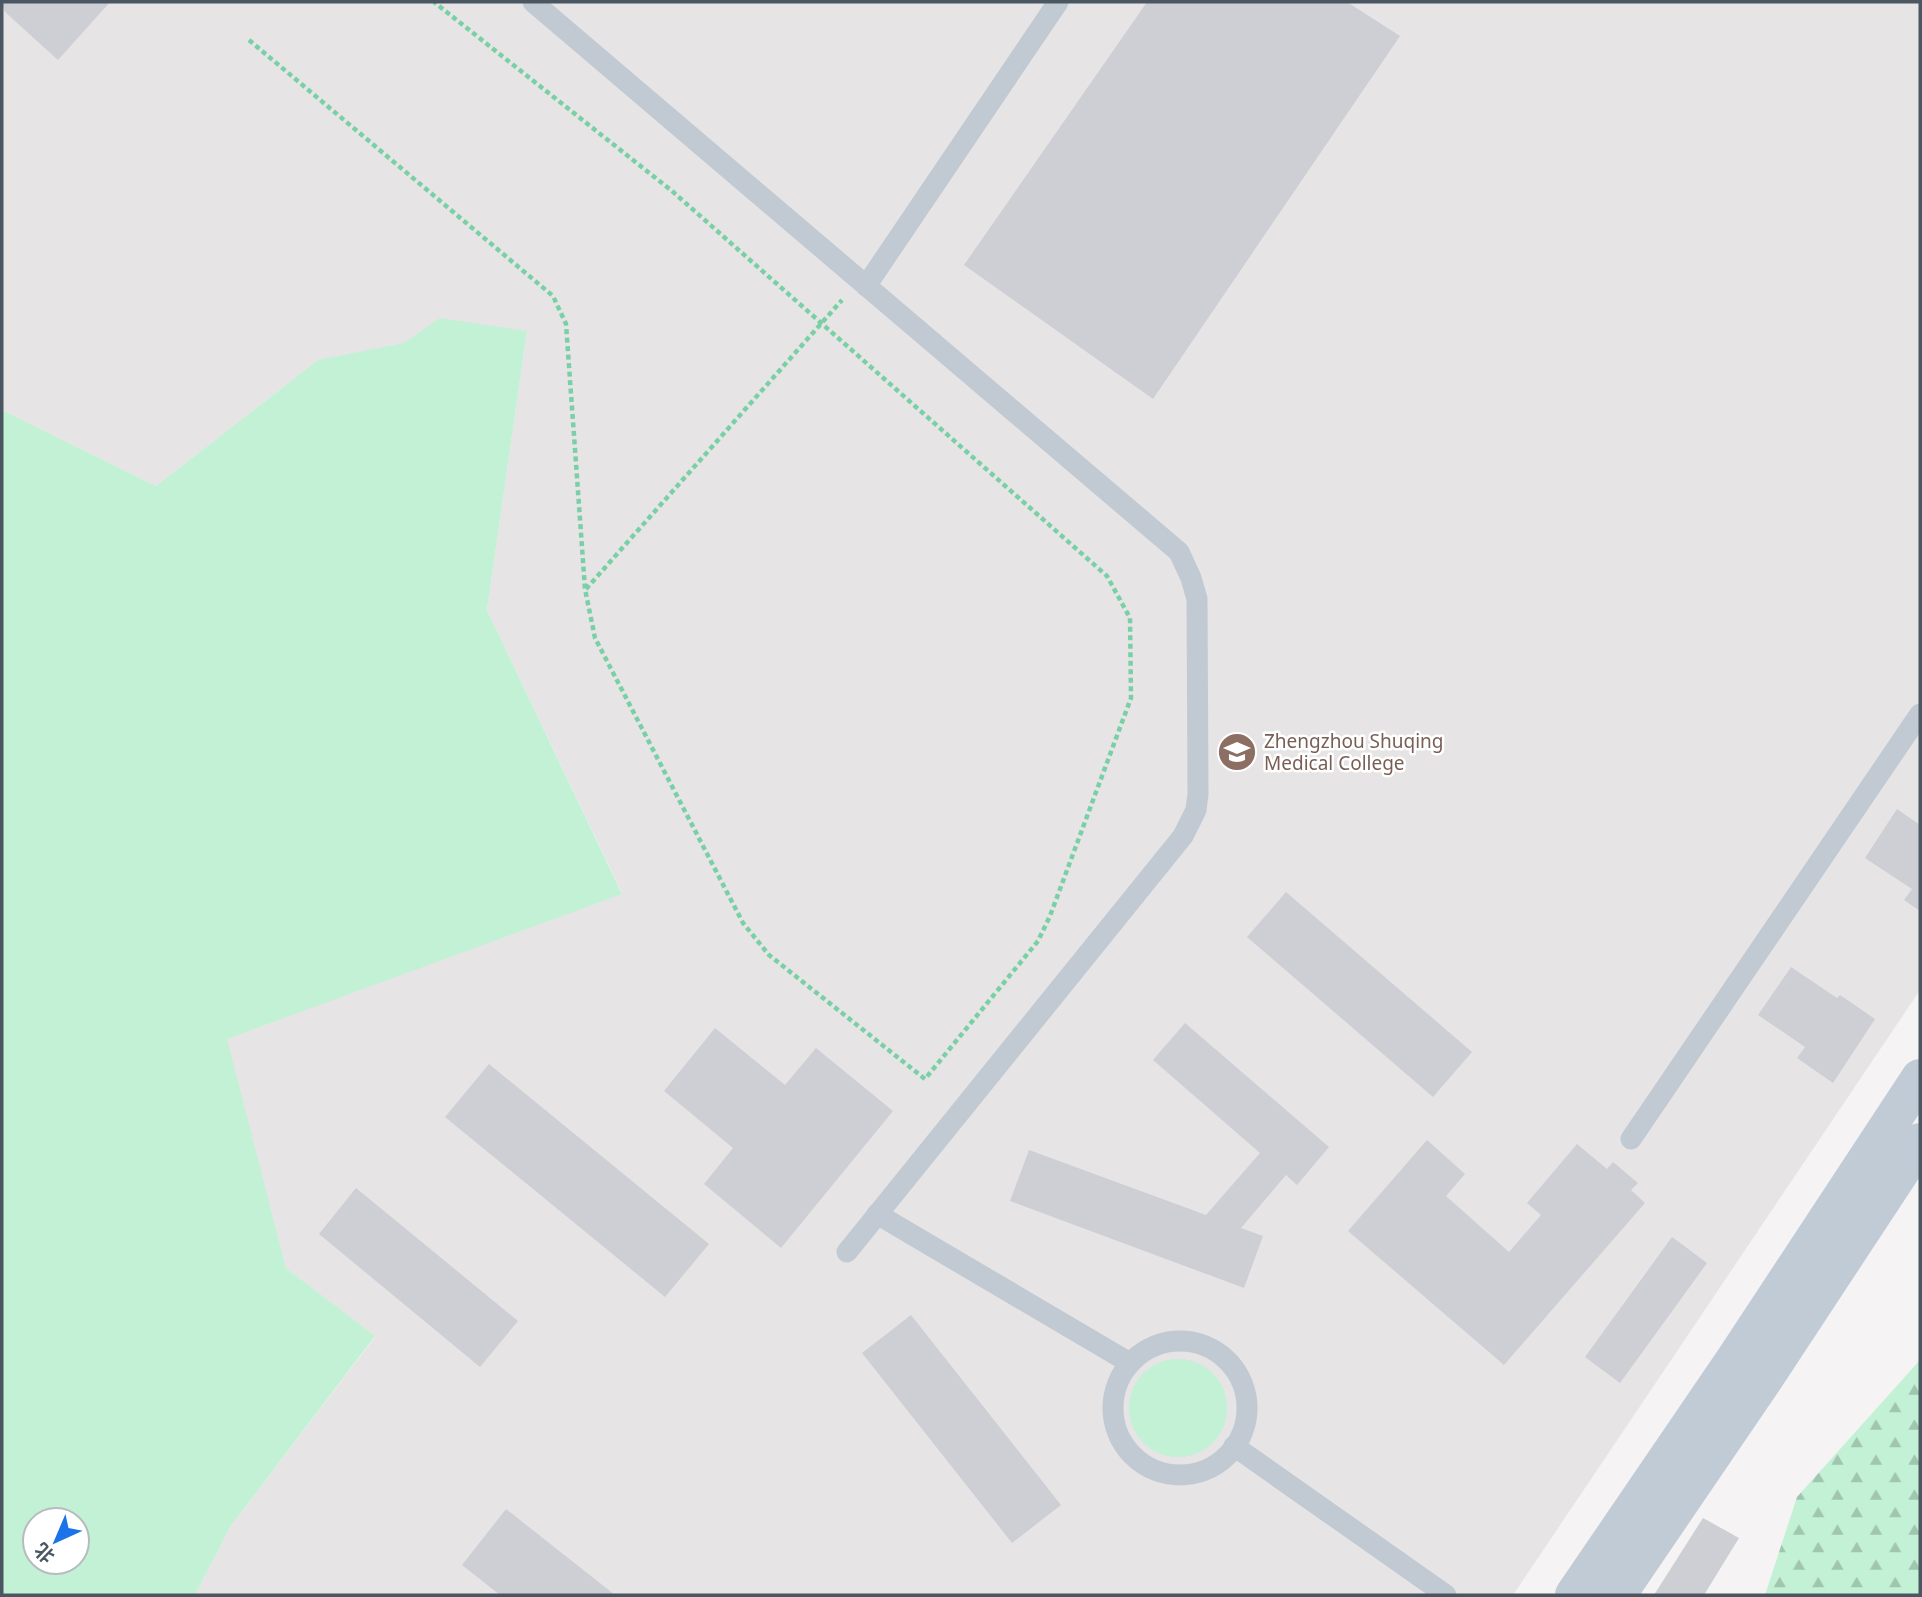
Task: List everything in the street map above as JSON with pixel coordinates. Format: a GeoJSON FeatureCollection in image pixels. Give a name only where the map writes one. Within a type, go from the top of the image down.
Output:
{"type":"FeatureCollection","features":[{"type":"Feature","properties":{"kind":"street"},"geometry":{"type":"LineString","coordinates":[[1574,1595],[1735,1359],[1920,1078]]}},
{"type":"Feature","properties":{"kind":"street"},"geometry":{"type":"LineString","coordinates":[[1616,1595],[1764,1379],[1920,1142]]}},
{"type":"Feature","properties":{"kind":"lane"},"geometry":{"type":"LineString","coordinates":[[533,2],[1179,552],[1197,599],[1198,793],[1196,810],[1183,836],[847,1252]]}},
{"type":"Feature","properties":{"kind":"lane"},"geometry":{"type":"LineString","coordinates":[[863,283],[1058,2]]}},
{"type":"Feature","properties":{"kind":"lane"},"geometry":{"type":"LineString","coordinates":[[1631,1139],[1920,714]]}},
{"type":"Feature","properties":{"kind":"lane"},"geometry":{"type":"LineString","coordinates":[[877,1214],[1130,1363]]}},
{"type":"Feature","properties":{"kind":"lane"},"geometry":{"type":"LineString","coordinates":[[1171,1342],[1190,1342],[1209,1348],[1224,1359],[1237,1373],[1245,1391],[1247,1410],[1243,1430],[1221,1461],[1205,1470],[1186,1475],[1167,1474],[1149,1467],[1133,1456],[1122,1442],[1112,1406],[1116,1387],[1130,1363],[1152,1347],[1171,1342]]}},
{"type":"Feature","properties":{"kind":"lane"},"geometry":{"type":"LineString","coordinates":[[1234,1446],[1446,1595]]}},
{"type":"Feature","properties":{"kind":"path"},"geometry":{"type":"LineString","coordinates":[[249,40],[553,296],[566,324],[585,589],[595,638],[743,923],[769,956],[925,1079],[1038,941],[1051,916],[1130,698],[1130,618],[1107,576],[671,191],[434,2]]}},
{"type":"Feature","properties":{"kind":"path"},"geometry":{"type":"LineString","coordinates":[[585,589],[821,324],[863,283]]}},
{"type":"Feature","properties":{"kind":"shaded area","name":"Zhengzhou Shuqing Medical College"},"geometry":{"type":"Polygon","coordinates":[[[2,2],[1920,2],[1920,990],[1513,1595],[195,1595],[230,1527],[375,1337],[286,1268],[226,1039],[622,893],[487,610],[527,331],[379,361],[318,360],[156,486],[2,410],[2,2]]]}},
{"type":"Feature","properties":{"kind":"green space"},"geometry":{"type":"Polygon","coordinates":[[[440,318],[527,331],[487,610],[622,894],[227,1039],[286,1268],[375,1336],[230,1527],[195,1595],[2,1595],[2,410],[156,486],[318,360],[404,343],[440,318]]]}},
{"type":"Feature","properties":{"kind":"green space"},"geometry":{"type":"Polygon","coordinates":[[[1178,1359],[1197,1363],[1213,1373],[1223,1389],[1227,1408],[1223,1427],[1213,1443],[1197,1453],[1178,1457],[1159,1453],[1143,1443],[1133,1427],[1129,1408],[1133,1389],[1143,1373],[1159,1363],[1178,1359]]]}},
{"type":"Feature","properties":{"kind":"green space"},"geometry":{"type":"Polygon","coordinates":[[[1920,1360],[1920,1595],[1765,1595],[1797,1497],[1920,1360]]]}},
{"type":"Feature","properties":{"kind":"building"},"geometry":{"type":"Polygon","coordinates":[[[2,2],[110,2],[58,60],[5,12],[2,2]]]}},
{"type":"Feature","properties":{"kind":"building"},"geometry":{"type":"Polygon","coordinates":[[[1147,2],[1347,2],[1400,36],[1153,399],[964,265],[1147,2]]]}},
{"type":"Feature","properties":{"kind":"building"},"geometry":{"type":"Polygon","coordinates":[[[1897,809],[1920,825],[1920,911],[1904,900],[1912,889],[1865,858],[1897,809]]]}},
{"type":"Feature","properties":{"kind":"building"},"geometry":{"type":"Polygon","coordinates":[[[1286,892],[1472,1052],[1433,1097],[1247,937],[1286,892]]]}},
{"type":"Feature","properties":{"kind":"building"},"geometry":{"type":"Polygon","coordinates":[[[1791,967],[1837,998],[1840,995],[1875,1019],[1833,1083],[1797,1058],[1805,1047],[1758,1015],[1791,967]]]}},
{"type":"Feature","properties":{"kind":"building"},"geometry":{"type":"Polygon","coordinates":[[[1185,1023],[1329,1147],[1297,1185],[1286,1175],[1241,1228],[1263,1236],[1244,1288],[1010,1201],[1029,1150],[1206,1215],[1260,1153],[1153,1060],[1185,1023]]]}},
{"type":"Feature","properties":{"kind":"building"},"geometry":{"type":"Polygon","coordinates":[[[715,1028],[785,1085],[816,1048],[893,1111],[781,1248],[704,1184],[733,1148],[664,1091],[715,1028]]]}},
{"type":"Feature","properties":{"kind":"building"},"geometry":{"type":"Polygon","coordinates":[[[489,1064],[709,1244],[665,1297],[445,1117],[489,1064]]]}},
{"type":"Feature","properties":{"kind":"building"},"geometry":{"type":"Polygon","coordinates":[[[1427,1140],[1465,1174],[1446,1196],[1509,1252],[1541,1215],[1527,1203],[1577,1144],[1607,1169],[1613,1162],[1638,1183],[1631,1190],[1645,1203],[1504,1365],[1348,1231],[1427,1140]]]}},
{"type":"Feature","properties":{"kind":"building"},"geometry":{"type":"Polygon","coordinates":[[[356,1188],[518,1321],[480,1367],[319,1234],[356,1188]]]}},
{"type":"Feature","properties":{"kind":"building"},"geometry":{"type":"Polygon","coordinates":[[[1672,1237],[1707,1263],[1620,1383],[1585,1357],[1672,1237]]]}},
{"type":"Feature","properties":{"kind":"building"},"geometry":{"type":"Polygon","coordinates":[[[911,1315],[1061,1505],[1012,1543],[862,1353],[911,1315]]]}},
{"type":"Feature","properties":{"kind":"building"},"geometry":{"type":"Polygon","coordinates":[[[506,1509],[615,1595],[500,1595],[462,1565],[506,1509]]]}},
{"type":"Feature","properties":{"kind":"building"},"geometry":{"type":"Polygon","coordinates":[[[1703,1518],[1739,1538],[1704,1595],[1654,1595],[1703,1518]]]}},
{"type":"Feature","properties":{"kind":"place","name":"Zhengzhou Shuqing Medical College"},"geometry":{"type":"Point","coordinates":[1237,752]}}]}
